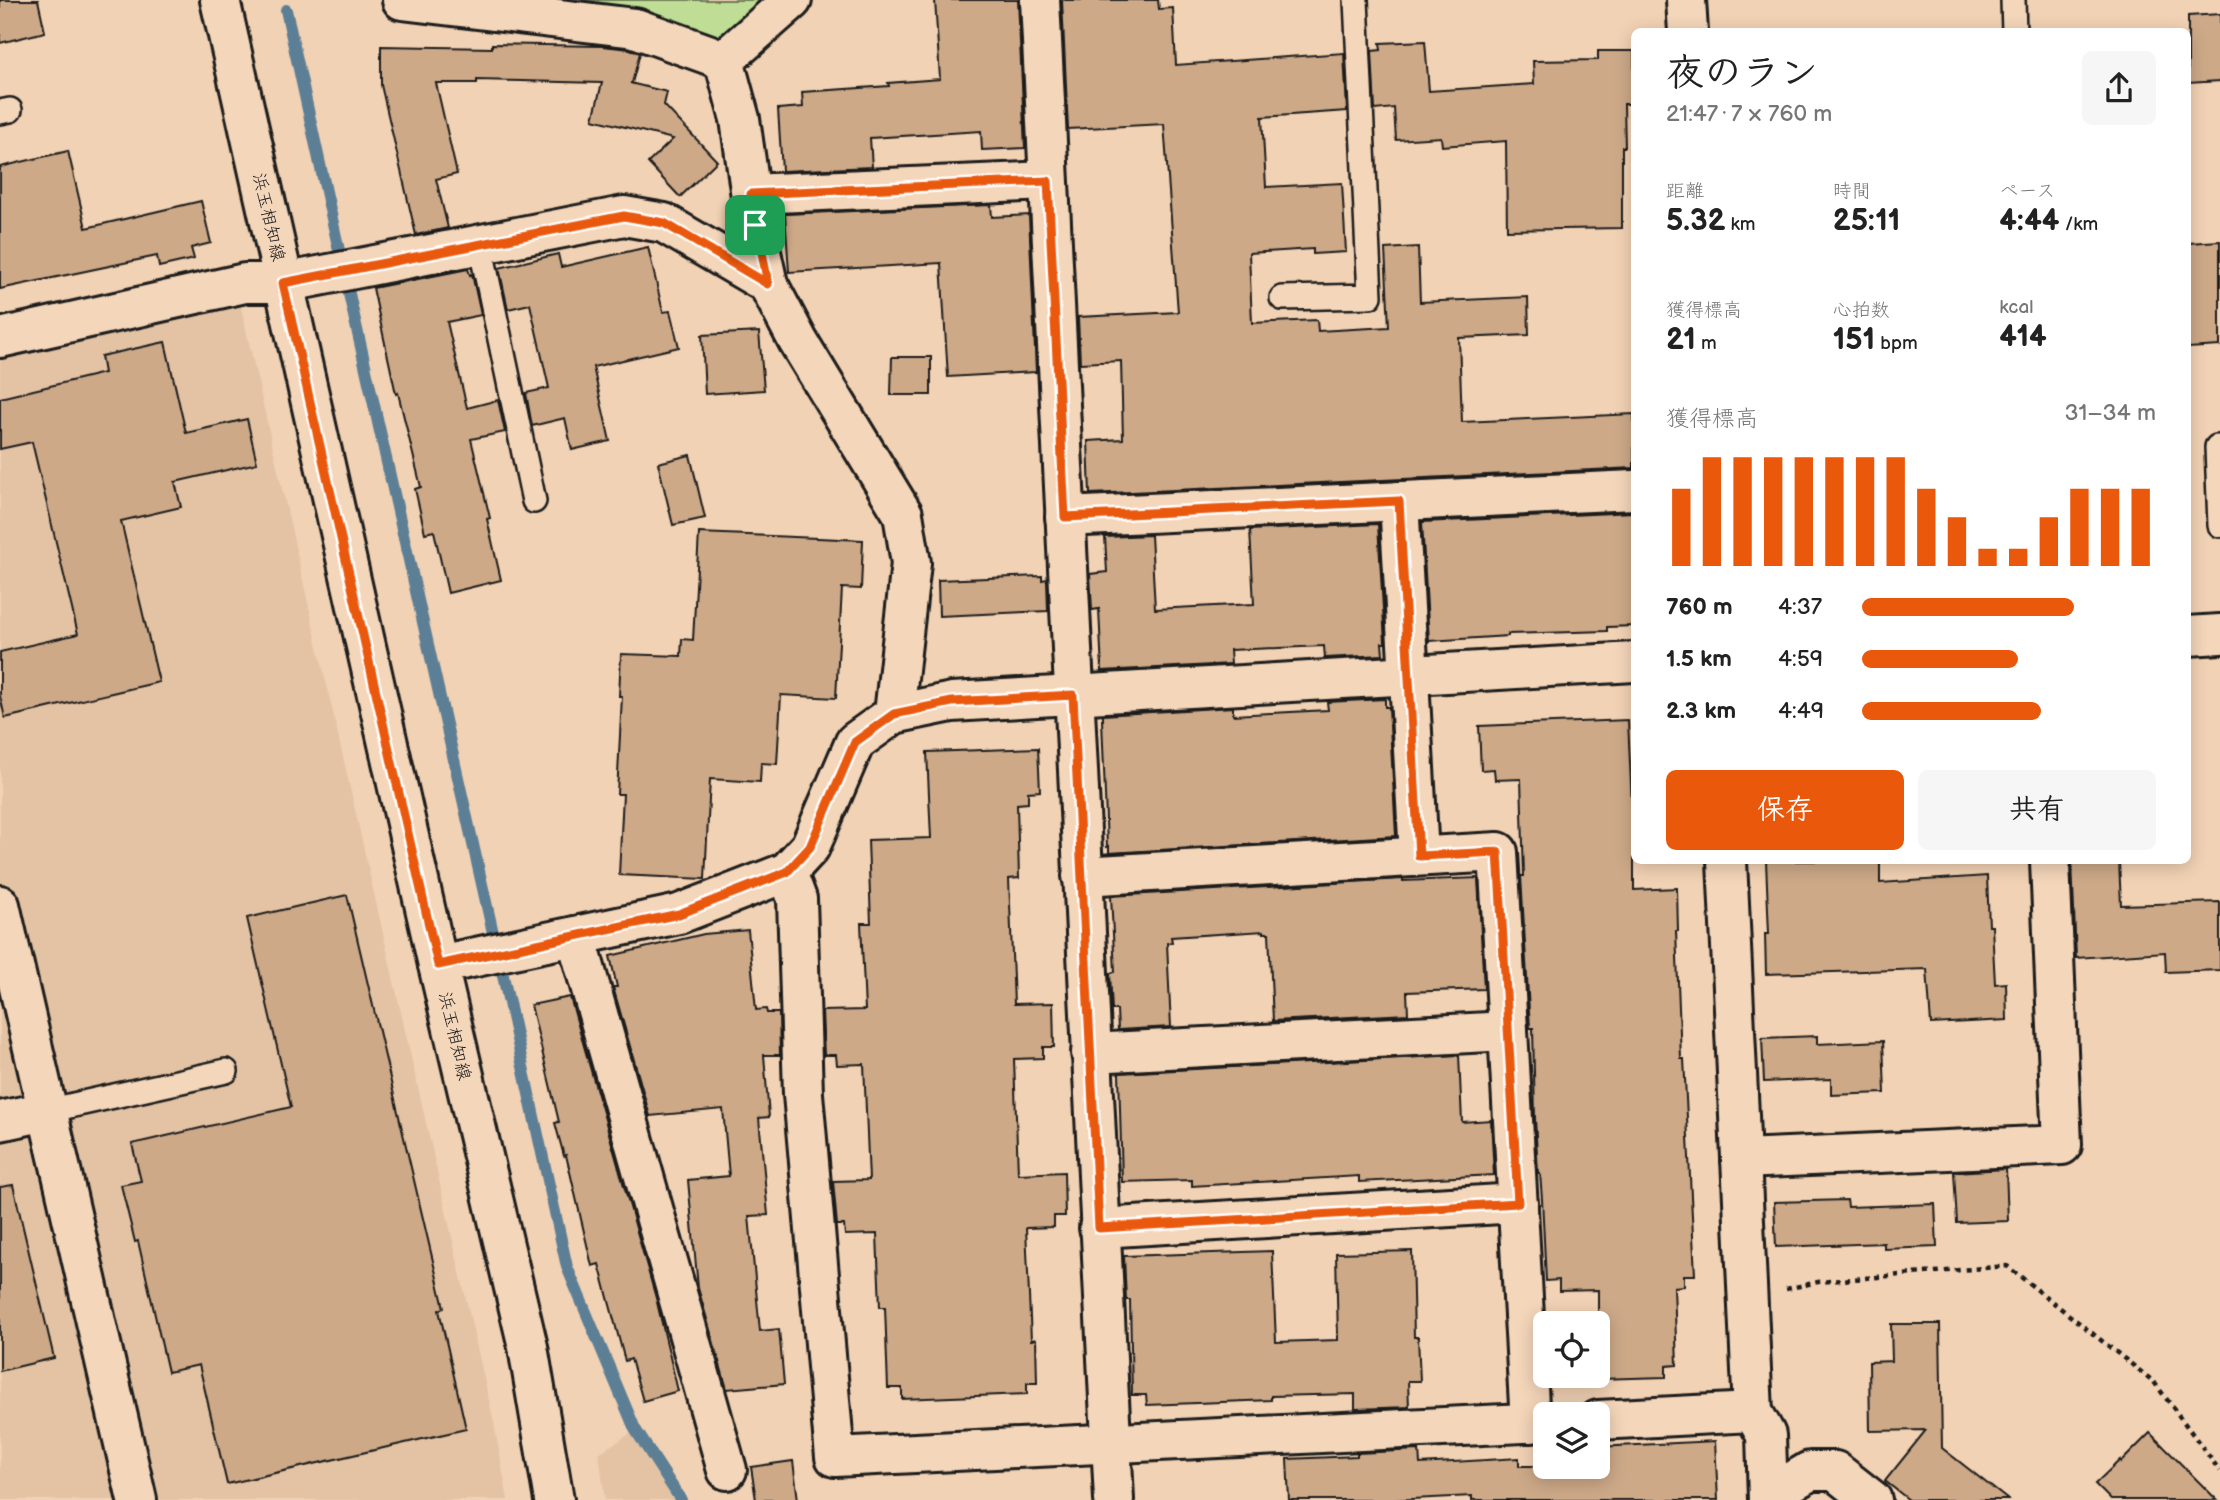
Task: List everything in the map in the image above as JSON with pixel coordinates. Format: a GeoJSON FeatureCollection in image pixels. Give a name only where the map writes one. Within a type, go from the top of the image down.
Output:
{"type":"FeatureCollection","features":[{"type":"Feature","properties":{"kind":"street","name":"浜玉相知線"},"geometry":{"type":"LineString","coordinates":[[220,0],[438,965],[528,1347],[554,1500]]}},
{"type":"Feature","properties":{"kind":"street"},"geometry":{"type":"LineString","coordinates":[[402,0],[635,28],[724,60]]}},
{"type":"Feature","properties":{"kind":"street"},"geometry":{"type":"LineString","coordinates":[[724,60],[792,0]]}},
{"type":"Feature","properties":{"kind":"street"},"geometry":{"type":"LineString","coordinates":[[1040,0],[1114,1500]]}},
{"type":"Feature","properties":{"kind":"street"},"geometry":{"type":"LineString","coordinates":[[1686,0],[1688,28]]}},
{"type":"Feature","properties":{"kind":"street"},"geometry":{"type":"LineString","coordinates":[[724,60],[740,119],[768,284],[798,341],[903,514],[911,563],[894,714]]}},
{"type":"Feature","properties":{"kind":"street"},"geometry":{"type":"LineString","coordinates":[[751,194],[1048,181]]}},
{"type":"Feature","properties":{"kind":"street"},"geometry":{"type":"LineString","coordinates":[[0,338],[245,283],[283,283],[624,216],[664,223],[768,284]]}},
{"type":"Feature","properties":{"kind":"street"},"geometry":{"type":"LineString","coordinates":[[1065,517],[1631,490]]}},
{"type":"Feature","properties":{"kind":"street"},"geometry":{"type":"LineString","coordinates":[[1399,501],[1419,856]]}},
{"type":"Feature","properties":{"kind":"street"},"geometry":{"type":"LineString","coordinates":[[2191,636],[2220,635]]}},
{"type":"Feature","properties":{"kind":"street"},"geometry":{"type":"LineString","coordinates":[[438,965],[679,914],[787,872],[810,847],[855,742],[894,714],[952,702],[1631,663]]}},
{"type":"Feature","properties":{"kind":"street"},"geometry":{"type":"LineString","coordinates":[[1082,876],[1498,852],[1518,1203],[1536,1402]]}},
{"type":"Feature","properties":{"kind":"street"},"geometry":{"type":"LineString","coordinates":[[1727,864],[1753,1412],[1766,1435],[1768,1498]]}},
{"type":"Feature","properties":{"kind":"street"},"geometry":{"type":"LineString","coordinates":[[1741,1159],[2062,1145],[2050,864]]}},
{"type":"Feature","properties":{"kind":"street"},"geometry":{"type":"LineString","coordinates":[[787,872],[797,899],[803,1094],[835,1457],[1533,1422]]}},
{"type":"Feature","properties":{"kind":"street"},"geometry":{"type":"LineString","coordinates":[[0,905],[137,1500]]}},
{"type":"Feature","properties":{"kind":"street"},"geometry":{"type":"LineString","coordinates":[[576,936],[727,1471]]}},
{"type":"Feature","properties":{"kind":"street"},"geometry":{"type":"LineString","coordinates":[[1091,1053],[1508,1031]]}},
{"type":"Feature","properties":{"kind":"street"},"geometry":{"type":"LineString","coordinates":[[0,1121],[47,1111]]}},
{"type":"Feature","properties":{"kind":"street"},"geometry":{"type":"LineString","coordinates":[[1099,1228],[1518,1203]]}},
{"type":"Feature","properties":{"kind":"street"},"geometry":{"type":"LineString","coordinates":[[1610,1419],[1753,1412]]}},
{"type":"Feature","properties":{"kind":"street"},"geometry":{"type":"LineString","coordinates":[[1768,1498],[1810,1471],[1835,1471],[1872,1500]]}},
{"type":"Feature","properties":{"kind":"lane"},"geometry":{"type":"LineString","coordinates":[[1282,298],[1370,296],[1356,0]]}},
{"type":"Feature","properties":{"kind":"lane"},"geometry":{"type":"LineString","coordinates":[[2013,0],[2014,28]]}},
{"type":"Feature","properties":{"kind":"lane"},"geometry":{"type":"LineString","coordinates":[[480,244],[534,501]]}},
{"type":"Feature","properties":{"kind":"lane"},"geometry":{"type":"LineString","coordinates":[[2217,447],[2220,525]]}},
{"type":"Feature","properties":{"kind":"lane"},"geometry":{"type":"LineString","coordinates":[[47,1111],[226,1071]]}},
{"type":"Feature","properties":{"kind":"path"},"geometry":{"type":"LineString","coordinates":[[1747,1297],[1818,1282],[2007,1266],[2154,1381],[2220,1471]]}},
{"type":"Feature","properties":{"kind":"shaded area"},"geometry":{"type":"Polygon","coordinates":[[[240,303],[493,1418],[508,1500],[0,1500],[0,356],[240,303]]]}},
{"type":"Feature","properties":{"kind":"shaded area"},"geometry":{"type":"Polygon","coordinates":[[[631,1433],[676,1500],[605,1500],[599,1453],[631,1433]]]}},
{"type":"Feature","properties":{"kind":"green space"},"geometry":{"type":"Polygon","coordinates":[[[517,0],[774,0],[722,46],[517,0]]]}},
{"type":"Feature","properties":{"kind":"building"},"geometry":{"type":"Polygon","coordinates":[[[0,0],[38,0],[45,32],[0,43],[0,0]]]}},
{"type":"Feature","properties":{"kind":"building"},"geometry":{"type":"Polygon","coordinates":[[[935,0],[1018,0],[1025,148],[982,150],[981,131],[870,138],[872,167],[782,171],[778,109],[803,107],[802,92],[889,86],[888,83],[940,79],[935,0]]]}},
{"type":"Feature","properties":{"kind":"building"},"geometry":{"type":"Polygon","coordinates":[[[1062,0],[1158,0],[1159,9],[1173,8],[1176,65],[1344,53],[1347,111],[1262,117],[1266,187],[1342,183],[1346,252],[1313,254],[1313,249],[1249,253],[1252,323],[1317,320],[1318,331],[1389,327],[1385,249],[1418,247],[1420,302],[1528,297],[1529,335],[1459,338],[1462,422],[1631,414],[1631,468],[1090,494],[1088,441],[1123,439],[1121,361],[1080,363],[1078,317],[1178,312],[1164,124],[1068,129],[1062,0]]]}},
{"type":"Feature","properties":{"kind":"building"},"geometry":{"type":"Polygon","coordinates":[[[2220,14],[2220,81],[2191,83],[2191,28],[2188,28],[2188,16],[2220,14]]]}},
{"type":"Feature","properties":{"kind":"building"},"geometry":{"type":"Polygon","coordinates":[[[1425,41],[1429,91],[1534,84],[1533,61],[1598,60],[1598,51],[1631,51],[1631,104],[1624,104],[1622,228],[1507,230],[1506,141],[1442,146],[1441,137],[1396,140],[1394,108],[1375,110],[1372,51],[1381,50],[1380,43],[1425,41]]]}},
{"type":"Feature","properties":{"kind":"building"},"geometry":{"type":"Polygon","coordinates":[[[492,44],[602,46],[630,49],[640,53],[630,83],[667,92],[664,105],[717,161],[680,197],[648,163],[673,139],[593,119],[602,83],[477,80],[477,83],[436,83],[457,174],[436,179],[448,228],[416,235],[381,85],[381,46],[492,48],[492,44]]]}},
{"type":"Feature","properties":{"kind":"building"},"geometry":{"type":"Polygon","coordinates":[[[68,151],[86,228],[201,201],[211,243],[191,248],[194,259],[159,267],[157,256],[0,289],[0,167],[68,151]]]}},
{"type":"Feature","properties":{"kind":"building"},"geometry":{"type":"Polygon","coordinates":[[[991,205],[992,217],[1029,215],[1036,372],[948,377],[941,263],[789,272],[785,214],[991,205]]]}},
{"type":"Feature","properties":{"kind":"building"},"geometry":{"type":"Polygon","coordinates":[[[2220,241],[2220,346],[2191,348],[2191,243],[2220,241]]]}},
{"type":"Feature","properties":{"kind":"building"},"geometry":{"type":"Polygon","coordinates":[[[648,247],[663,312],[670,311],[679,347],[593,367],[610,441],[572,450],[565,418],[532,426],[526,393],[549,388],[530,304],[508,309],[499,268],[558,254],[561,267],[648,247]]]}},
{"type":"Feature","properties":{"kind":"building"},"geometry":{"type":"Polygon","coordinates":[[[468,269],[470,275],[472,274],[481,315],[447,322],[467,408],[498,400],[505,432],[471,439],[490,518],[487,519],[501,580],[448,593],[434,531],[425,533],[415,489],[421,487],[398,393],[396,394],[373,288],[468,269]]]}},
{"type":"Feature","properties":{"kind":"building"},"geometry":{"type":"Polygon","coordinates":[[[759,332],[764,390],[705,394],[702,335],[759,332]]]}},
{"type":"Feature","properties":{"kind":"building"},"geometry":{"type":"Polygon","coordinates":[[[165,342],[186,433],[247,419],[257,463],[175,482],[181,507],[121,521],[159,682],[5,718],[0,696],[0,652],[78,634],[32,442],[0,449],[0,398],[104,373],[101,356],[165,342]]]}},
{"type":"Feature","properties":{"kind":"building"},"geometry":{"type":"Polygon","coordinates":[[[892,357],[931,357],[931,395],[891,395],[892,357]]]}},
{"type":"Feature","properties":{"kind":"building"},"geometry":{"type":"Polygon","coordinates":[[[690,455],[705,518],[673,525],[658,463],[690,455]]]}},
{"type":"Feature","properties":{"kind":"building"},"geometry":{"type":"Polygon","coordinates":[[[1631,512],[1631,626],[1607,627],[1607,631],[1508,634],[1429,641],[1422,522],[1631,512]]]}},
{"type":"Feature","properties":{"kind":"building"},"geometry":{"type":"Polygon","coordinates":[[[1378,524],[1385,643],[1382,643],[1383,655],[1325,658],[1324,646],[1230,650],[1231,664],[1102,671],[1099,609],[1092,610],[1090,574],[1107,572],[1105,537],[1151,535],[1155,609],[1254,604],[1250,530],[1378,524]]]}},
{"type":"Feature","properties":{"kind":"building"},"geometry":{"type":"Polygon","coordinates":[[[699,533],[863,540],[861,589],[842,588],[836,698],[781,695],[777,764],[761,763],[760,782],[710,779],[705,879],[619,875],[623,794],[617,794],[622,696],[619,696],[621,654],[681,656],[682,639],[693,640],[699,533]]]}},
{"type":"Feature","properties":{"kind":"building"},"geometry":{"type":"Polygon","coordinates":[[[1042,576],[1042,580],[1047,579],[1048,611],[939,616],[938,580],[1042,576]]]}},
{"type":"Feature","properties":{"kind":"building"},"geometry":{"type":"Polygon","coordinates":[[[1385,699],[1385,707],[1389,707],[1396,836],[1109,853],[1103,715],[1233,707],[1233,715],[1328,710],[1327,702],[1385,699]]]}},
{"type":"Feature","properties":{"kind":"building"},"geometry":{"type":"Polygon","coordinates":[[[1628,720],[1634,890],[1677,888],[1681,1059],[1684,1059],[1695,1275],[1684,1275],[1684,1286],[1674,1287],[1677,1365],[1666,1366],[1666,1377],[1610,1379],[1610,1311],[1598,1311],[1598,1290],[1559,1291],[1559,1280],[1546,1281],[1535,1118],[1533,1028],[1530,1028],[1521,876],[1524,876],[1521,779],[1495,780],[1494,769],[1481,770],[1479,726],[1628,720]]]}},
{"type":"Feature","properties":{"kind":"building"},"geometry":{"type":"Polygon","coordinates":[[[1038,748],[1040,791],[1028,792],[1028,803],[1017,804],[1019,878],[1009,879],[1014,1004],[1053,1003],[1054,1047],[1043,1047],[1043,1058],[1014,1059],[1018,1174],[1064,1172],[1065,1216],[1054,1216],[1054,1227],[1026,1228],[1031,1340],[1036,1339],[1037,1383],[1027,1383],[1027,1394],[902,1399],[902,1388],[888,1388],[885,1307],[880,1307],[877,1234],[845,1235],[844,1225],[837,1225],[833,1181],[869,1180],[864,1064],[837,1065],[836,1055],[824,1055],[822,1011],[865,1010],[861,923],[871,923],[868,840],[931,838],[927,752],[1038,748]]]}},
{"type":"Feature","properties":{"kind":"building"},"geometry":{"type":"Polygon","coordinates":[[[1766,864],[1880,864],[1880,883],[1987,876],[1995,984],[2006,983],[2007,1020],[1931,1024],[1927,969],[1766,974],[1765,934],[1769,934],[1766,864]]]}},
{"type":"Feature","properties":{"kind":"building"},"geometry":{"type":"Polygon","coordinates":[[[2072,864],[2119,864],[2121,905],[2220,902],[2220,970],[2166,972],[2165,952],[2076,958],[2072,864]]]}},
{"type":"Feature","properties":{"kind":"building"},"geometry":{"type":"Polygon","coordinates":[[[1478,878],[1484,989],[1407,992],[1408,1014],[1273,1021],[1269,933],[1264,931],[1171,937],[1172,942],[1167,943],[1171,1027],[1118,1030],[1117,1010],[1112,1010],[1110,973],[1115,972],[1111,896],[1403,879],[1478,878]]]}},
{"type":"Feature","properties":{"kind":"building"},"geometry":{"type":"Polygon","coordinates":[[[347,895],[444,1308],[439,1310],[466,1429],[227,1484],[199,1365],[168,1372],[138,1241],[135,1242],[121,1185],[141,1181],[132,1144],[291,1107],[247,918],[347,895]]]}},
{"type":"Feature","properties":{"kind":"building"},"geometry":{"type":"Polygon","coordinates":[[[748,930],[756,1010],[766,1009],[767,1013],[779,1013],[780,1055],[764,1055],[769,1117],[759,1118],[768,1215],[749,1216],[760,1331],[779,1329],[784,1384],[727,1389],[698,1288],[688,1180],[729,1176],[723,1109],[650,1116],[613,987],[617,987],[610,956],[704,934],[748,930]]]}},
{"type":"Feature","properties":{"kind":"building"},"geometry":{"type":"Polygon","coordinates":[[[570,997],[656,1298],[678,1391],[643,1401],[631,1359],[625,1361],[599,1264],[592,1266],[566,1155],[564,1156],[555,1123],[559,1122],[531,1005],[570,997]]]}},
{"type":"Feature","properties":{"kind":"building"},"geometry":{"type":"Polygon","coordinates":[[[1817,1036],[1817,1044],[1883,1041],[1885,1093],[1831,1095],[1831,1079],[1764,1082],[1762,1038],[1817,1036]]]}},
{"type":"Feature","properties":{"kind":"building"},"geometry":{"type":"Polygon","coordinates":[[[1459,1055],[1462,1122],[1491,1120],[1494,1175],[1359,1182],[1359,1176],[1192,1186],[1192,1180],[1122,1182],[1119,1073],[1459,1055]]]}},
{"type":"Feature","properties":{"kind":"building"},"geometry":{"type":"Polygon","coordinates":[[[2006,1169],[2008,1221],[1957,1223],[1954,1172],[2006,1169]]]}},
{"type":"Feature","properties":{"kind":"building"},"geometry":{"type":"Polygon","coordinates":[[[13,1185],[54,1358],[0,1371],[0,1187],[13,1185]]]}},
{"type":"Feature","properties":{"kind":"building"},"geometry":{"type":"Polygon","coordinates":[[[1847,1200],[1848,1207],[1935,1204],[1937,1247],[1884,1249],[1884,1243],[1776,1247],[1774,1202],[1847,1200]]]}},
{"type":"Feature","properties":{"kind":"building"},"geometry":{"type":"Polygon","coordinates":[[[1272,1251],[1276,1342],[1338,1340],[1336,1253],[1412,1251],[1414,1337],[1418,1337],[1420,1381],[1408,1381],[1409,1407],[1355,1409],[1355,1394],[1271,1396],[1271,1400],[1147,1405],[1146,1395],[1132,1395],[1130,1300],[1126,1300],[1124,1256],[1272,1251]]]}},
{"type":"Feature","properties":{"kind":"building"},"geometry":{"type":"Polygon","coordinates":[[[1891,1324],[1940,1324],[1942,1448],[2008,1500],[1909,1500],[1885,1481],[1926,1430],[1870,1431],[1869,1362],[1892,1361],[1891,1324]]]}},
{"type":"Feature","properties":{"kind":"building"},"geometry":{"type":"Polygon","coordinates":[[[2150,1433],[2217,1500],[2111,1500],[2095,1484],[2150,1433]]]}},
{"type":"Feature","properties":{"kind":"building"},"geometry":{"type":"Polygon","coordinates":[[[1715,1441],[1718,1500],[1472,1500],[1472,1496],[1392,1500],[1289,1500],[1287,1459],[1419,1450],[1420,1464],[1519,1458],[1519,1466],[1533,1466],[1533,1479],[1610,1479],[1610,1446],[1715,1441]]]}},
{"type":"Feature","properties":{"kind":"building"},"geometry":{"type":"Polygon","coordinates":[[[793,1461],[798,1500],[756,1500],[751,1467],[793,1461]]]}},
{"type":"Feature","properties":{"kind":"waterway"},"geometry":{"type":"LineString","coordinates":[[286,10],[340,255]]}},
{"type":"Feature","properties":{"kind":"waterway"},"geometry":{"type":"LineString","coordinates":[[347,285],[493,933]]}},
{"type":"Feature","properties":{"kind":"waterway"},"geometry":{"type":"LineString","coordinates":[[502,971],[567,1267],[635,1429],[681,1500]]}},
{"type":"Feature","properties":{"kind":"route"},"geometry":{"type":"LineString","coordinates":[[1048,181],[1065,517],[1399,501],[1419,856],[1498,852],[1518,1203],[1099,1228],[1073,695],[952,702],[894,714],[855,742],[810,847],[787,872],[679,914],[438,965],[283,283],[624,216],[664,223],[768,284],[755,225],[751,194],[1048,181]]}}]}
